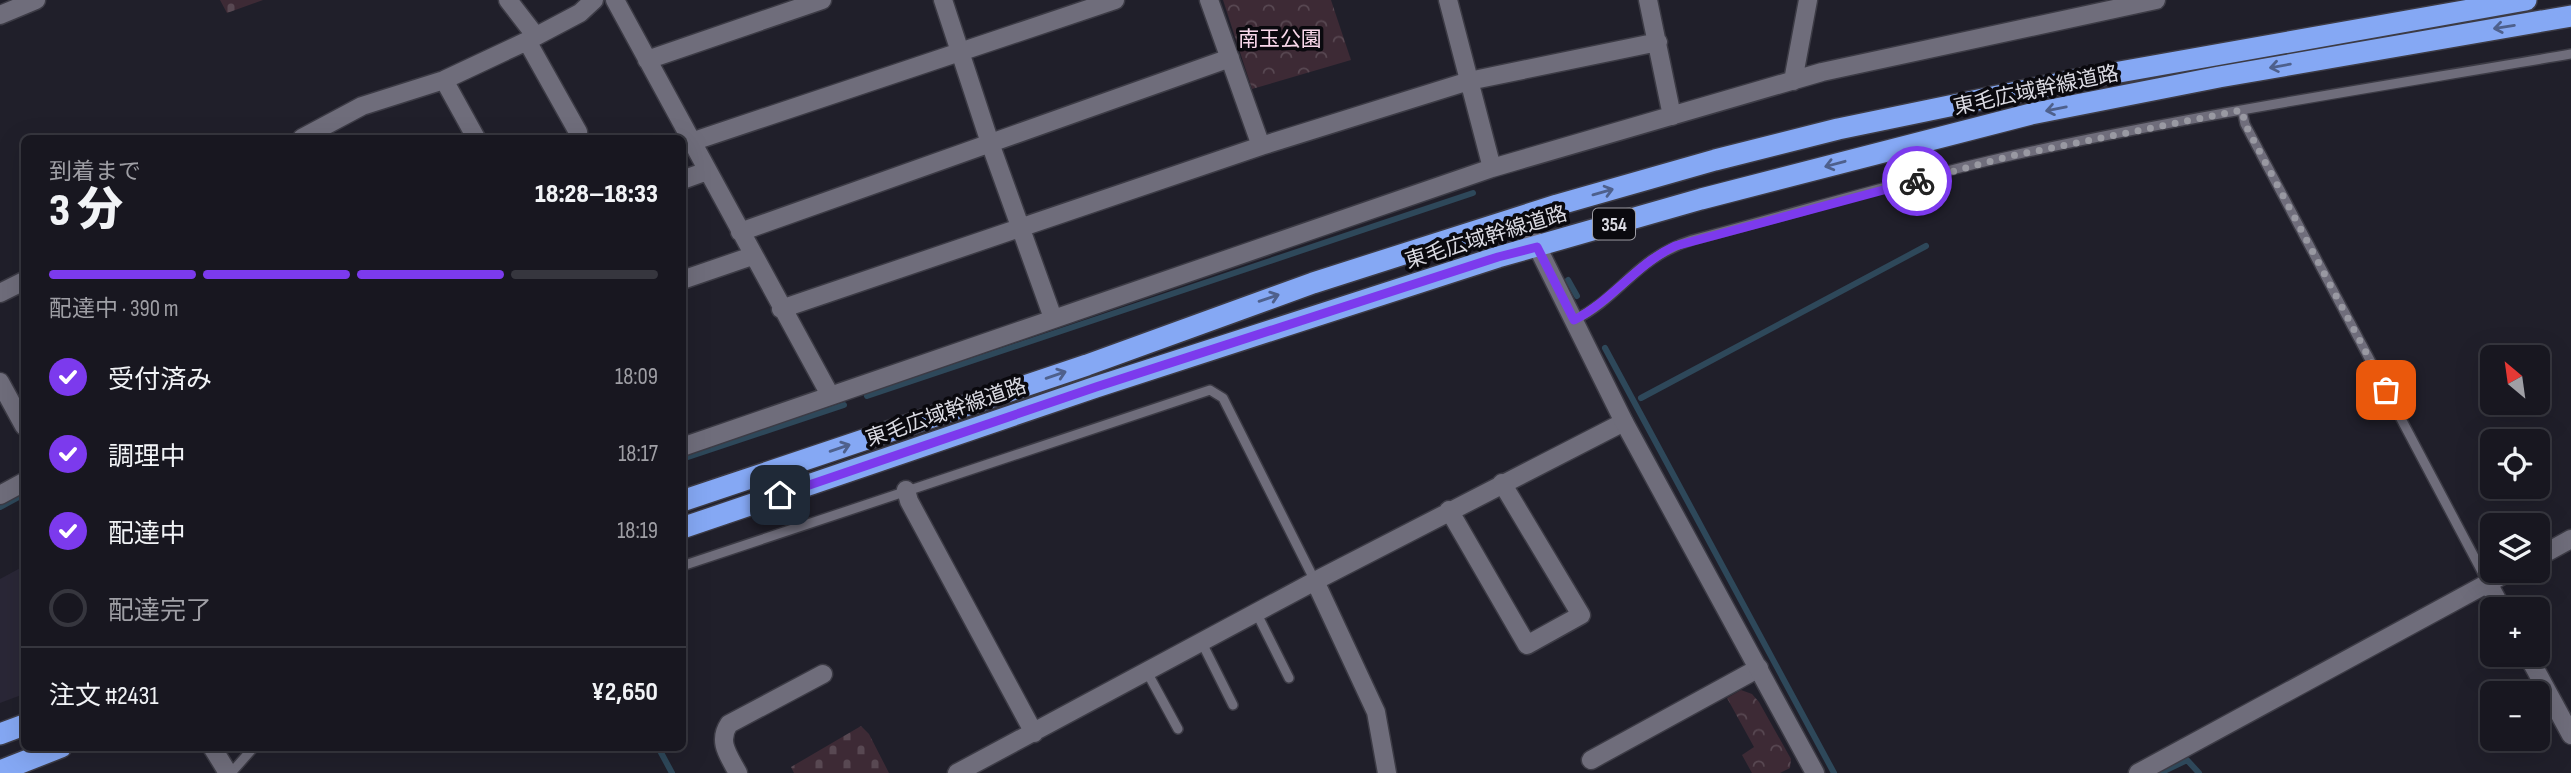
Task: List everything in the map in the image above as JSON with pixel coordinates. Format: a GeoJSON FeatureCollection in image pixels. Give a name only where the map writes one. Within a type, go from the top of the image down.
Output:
{"type":"FeatureCollection","features":[{"type":"Feature","properties":{"kind":"highway","name":"東毛広域幹線道路"},"geometry":{"type":"LineString","coordinates":[[686,500],[1087,365],[1221,314],[1522,216],[1838,129],[2216,53],[2526,0]]}},
{"type":"Feature","properties":{"kind":"highway","name":"東毛広域幹線道路"},"geometry":{"type":"LineString","coordinates":[[686,527],[1096,387],[1498,257],[1701,199],[2031,114],[2219,77],[2571,16]]}},
{"type":"Feature","properties":{"kind":"highway"},"geometry":{"type":"LineString","coordinates":[[0,734],[21,726]]}},
{"type":"Feature","properties":{"kind":"highway"},"geometry":{"type":"LineString","coordinates":[[0,771],[51,751]]}},
{"type":"Feature","properties":{"kind":"street"},"geometry":{"type":"LineString","coordinates":[[0,15],[36,0]]}},
{"type":"Feature","properties":{"kind":"street"},"geometry":{"type":"LineString","coordinates":[[508,0],[531,38],[578,132]]}},
{"type":"Feature","properties":{"kind":"street"},"geometry":{"type":"LineString","coordinates":[[308,135],[362,106],[444,80],[580,13],[594,0]]}},
{"type":"Feature","properties":{"kind":"street"},"geometry":{"type":"LineString","coordinates":[[615,0],[830,395]]}},
{"type":"Feature","properties":{"kind":"street"},"geometry":{"type":"LineString","coordinates":[[647,60],[821,0]]}},
{"type":"Feature","properties":{"kind":"street"},"geometry":{"type":"LineString","coordinates":[[943,0],[990,143],[1023,228],[1053,318]]}},
{"type":"Feature","properties":{"kind":"street"},"geometry":{"type":"LineString","coordinates":[[691,142],[1115,0]]}},
{"type":"Feature","properties":{"kind":"street"},"geometry":{"type":"LineString","coordinates":[[1209,0],[1261,146]]}},
{"type":"Feature","properties":{"kind":"street"},"geometry":{"type":"LineString","coordinates":[[1448,0],[1492,168]]}},
{"type":"Feature","properties":{"kind":"street"},"geometry":{"type":"LineString","coordinates":[[1648,0],[1672,116]]}},
{"type":"Feature","properties":{"kind":"street"},"geometry":{"type":"LineString","coordinates":[[1793,81],[1808,0]]}},
{"type":"Feature","properties":{"kind":"street"},"geometry":{"type":"LineString","coordinates":[[686,446],[1492,168],[1793,81],[2156,0]]}},
{"type":"Feature","properties":{"kind":"street"},"geometry":{"type":"LineString","coordinates":[[781,309],[1261,146],[1469,81],[1658,41]]}},
{"type":"Feature","properties":{"kind":"street"},"geometry":{"type":"LineString","coordinates":[[740,232],[1230,58]]}},
{"type":"Feature","properties":{"kind":"street"},"geometry":{"type":"LineString","coordinates":[[444,80],[474,135]]}},
{"type":"Feature","properties":{"kind":"street"},"geometry":{"type":"LineString","coordinates":[[686,179],[707,171]]}},
{"type":"Feature","properties":{"kind":"street"},"geometry":{"type":"LineString","coordinates":[[1522,216],[1623,422],[1759,668],[1813,772]]}},
{"type":"Feature","properties":{"kind":"street"},"geometry":{"type":"LineString","coordinates":[[686,279],[752,256]]}},
{"type":"Feature","properties":{"kind":"street"},"geometry":{"type":"LineString","coordinates":[[0,293],[21,282]]}},
{"type":"Feature","properties":{"kind":"street"},"geometry":{"type":"LineString","coordinates":[[0,382],[21,420]]}},
{"type":"Feature","properties":{"kind":"street"},"geometry":{"type":"LineString","coordinates":[[957,773],[1449,510],[1623,422]]}},
{"type":"Feature","properties":{"kind":"street"},"geometry":{"type":"LineString","coordinates":[[1449,510],[1527,645],[1581,615],[1502,483]]}},
{"type":"Feature","properties":{"kind":"street"},"geometry":{"type":"LineString","coordinates":[[0,495],[21,484]]}},
{"type":"Feature","properties":{"kind":"street"},"geometry":{"type":"LineString","coordinates":[[906,490],[909,501],[1034,733]]}},
{"type":"Feature","properties":{"kind":"street"},"geometry":{"type":"LineString","coordinates":[[2550,550],[2571,539]]}},
{"type":"Feature","properties":{"kind":"street"},"geometry":{"type":"LineString","coordinates":[[1315,581],[1376,712],[1387,773]]}},
{"type":"Feature","properties":{"kind":"street"},"geometry":{"type":"LineString","coordinates":[[2138,773],[2488,583],[2496,597]]}},
{"type":"Feature","properties":{"kind":"street"},"geometry":{"type":"LineString","coordinates":[[2534,667],[2571,735]]}},
{"type":"Feature","properties":{"kind":"street"},"geometry":{"type":"LineString","coordinates":[[1591,761],[1759,668]]}},
{"type":"Feature","properties":{"kind":"street"},"geometry":{"type":"LineString","coordinates":[[738,773],[723,745],[722,737],[729,724],[823,674]]}},
{"type":"Feature","properties":{"kind":"street"},"geometry":{"type":"LineString","coordinates":[[215,751],[229,773]]}},
{"type":"Feature","properties":{"kind":"lane"},"geometry":{"type":"LineString","coordinates":[[1574,320],[1593,309],[1647,261],[1683,243],[2011,156],[2242,110],[2571,54]]}},
{"type":"Feature","properties":{"kind":"lane"},"geometry":{"type":"LineString","coordinates":[[2242,110],[2245,124],[2480,568]]}},
{"type":"Feature","properties":{"kind":"lane"},"geometry":{"type":"LineString","coordinates":[[686,565],[1210,390],[1223,398],[1315,581]]}},
{"type":"Feature","properties":{"kind":"lane"},"geometry":{"type":"LineString","coordinates":[[1257,614],[1289,678]]}},
{"type":"Feature","properties":{"kind":"lane"},"geometry":{"type":"LineString","coordinates":[[1202,643],[1233,705]]}},
{"type":"Feature","properties":{"kind":"lane"},"geometry":{"type":"LineString","coordinates":[[1147,673],[1178,729]]}},
{"type":"Feature","properties":{"kind":"lane"},"geometry":{"type":"LineString","coordinates":[[229,773],[250,751]]}},
{"type":"Feature","properties":{"kind":"shaded area"},"geometry":{"type":"Polygon","coordinates":[[[21,568],[21,695],[0,703],[0,579],[21,568]]]}},
{"type":"Feature","properties":{"kind":"green space"},"geometry":{"type":"Polygon","coordinates":[[[220,0],[263,0],[227,13],[220,0]]]}},
{"type":"Feature","properties":{"kind":"green space","name":"南玉公園"},"geometry":{"type":"Polygon","coordinates":[[[1223,0],[1331,0],[1351,60],[1252,89],[1223,0]]]}},
{"type":"Feature","properties":{"kind":"green space"},"geometry":{"type":"Polygon","coordinates":[[[1741,690],[1752,694],[1759,702],[1791,759],[1790,768],[1780,773],[1752,773],[1742,755],[1754,747],[1727,698],[1741,690]]]}},
{"type":"Feature","properties":{"kind":"green space"},"geometry":{"type":"Polygon","coordinates":[[[861,726],[869,734],[889,773],[794,773],[791,767],[861,726]]]}},
{"type":"Feature","properties":{"kind":"waterway"},"geometry":{"type":"LineString","coordinates":[[867,396],[1473,193]]}},
{"type":"Feature","properties":{"kind":"waterway"},"geometry":{"type":"LineString","coordinates":[[1641,398],[1926,246]]}},
{"type":"Feature","properties":{"kind":"waterway"},"geometry":{"type":"LineString","coordinates":[[1568,280],[1577,296]]}},
{"type":"Feature","properties":{"kind":"waterway"},"geometry":{"type":"LineString","coordinates":[[1605,348],[1834,773]]}},
{"type":"Feature","properties":{"kind":"waterway"},"geometry":{"type":"LineString","coordinates":[[686,458],[844,405]]}},
{"type":"Feature","properties":{"kind":"waterway"},"geometry":{"type":"LineString","coordinates":[[0,507],[21,496]]}},
{"type":"Feature","properties":{"kind":"waterway"},"geometry":{"type":"LineString","coordinates":[[660,751],[672,773]]}},
{"type":"Feature","properties":{"kind":"waterway"},"geometry":{"type":"LineString","coordinates":[[2160,773],[2187,760],[2199,773]]}},
{"type":"Feature","properties":{"kind":"way so far"},"geometry":{"type":"LineString","coordinates":[[1917,181],[2011,156],[2242,110],[2245,124],[2386,390]]}},
{"type":"Feature","properties":{"kind":"route"},"geometry":{"type":"LineString","coordinates":[[780,495],[1096,387],[1261,336],[1498,257],[1537,247],[1574,320],[1593,309],[1647,261],[1675,246],[1917,181]]}}]}
